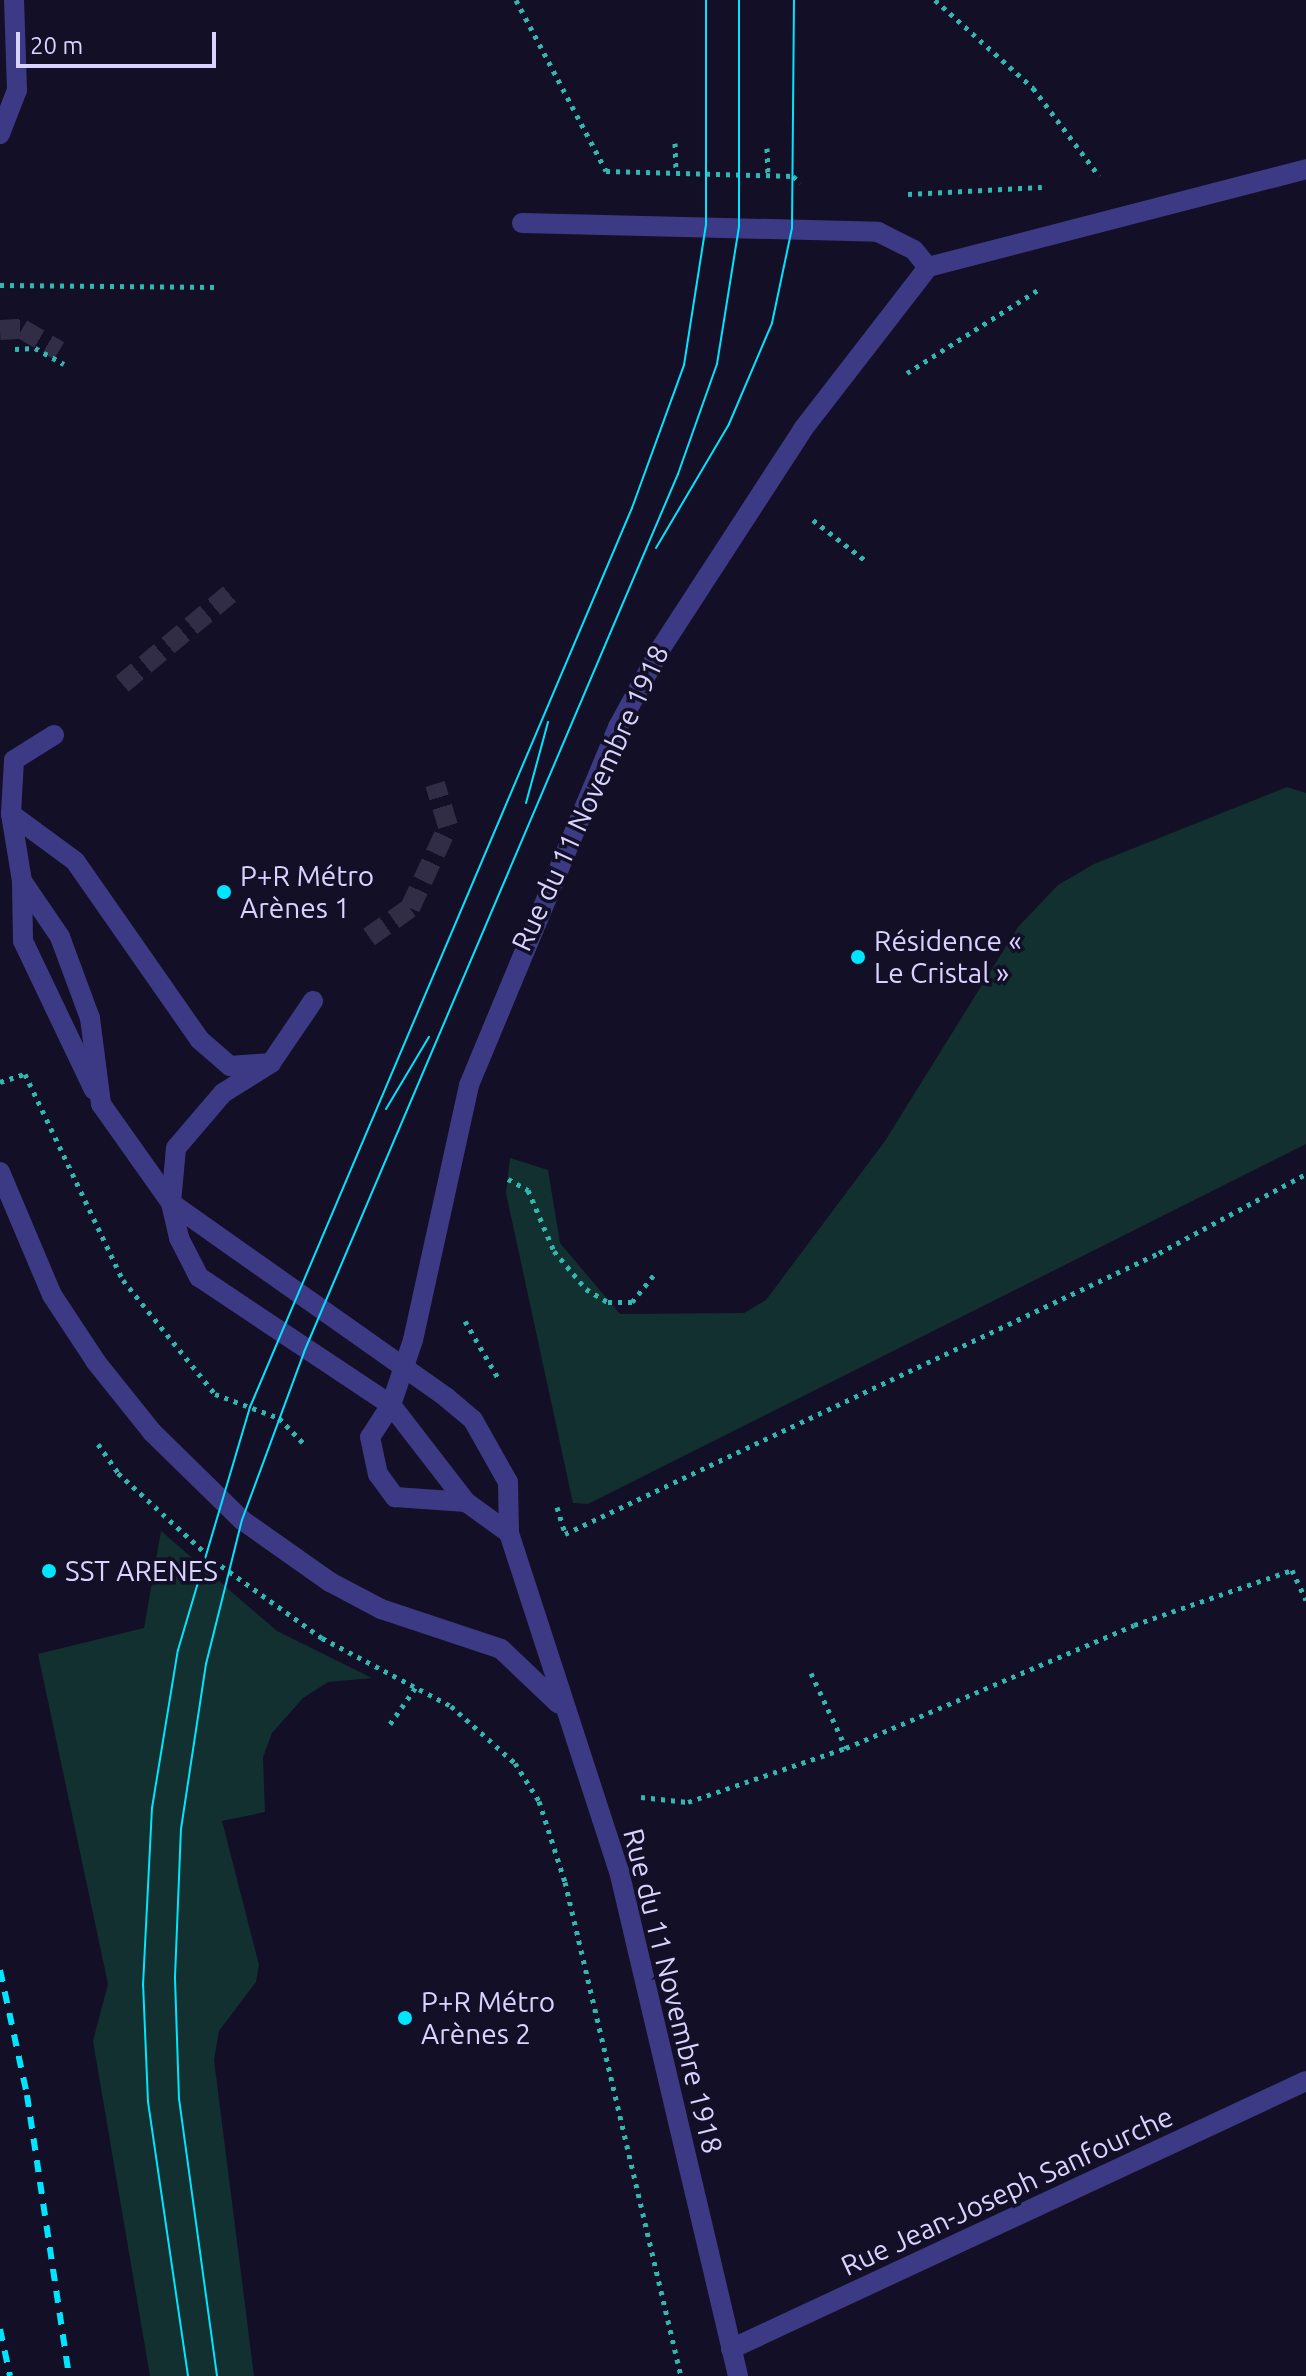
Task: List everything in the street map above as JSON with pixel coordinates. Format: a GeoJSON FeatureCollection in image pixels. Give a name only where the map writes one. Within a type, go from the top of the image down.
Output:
{"type":"FeatureCollection","features":[{"type":"Feature","properties":{"kind":"street"},"geometry":{"type":"LineString","coordinates":[[0,134],[17,90],[14,0]]}},
{"type":"Feature","properties":{"kind":"street"},"geometry":{"type":"LineString","coordinates":[[522,223],[878,232],[914,250],[928,267],[1306,169]]}},
{"type":"Feature","properties":{"kind":"street","name":"Rue du 11 Novembre 1918"},"geometry":{"type":"LineString","coordinates":[[466,1502],[395,1497],[378,1474],[370,1437],[391,1405],[405,1368],[469,1085],[618,727],[803,429],[928,267]]}},
{"type":"Feature","properties":{"kind":"street"},"geometry":{"type":"LineString","coordinates":[[54,735],[14,760],[11,814],[22,881],[23,941],[101,1104],[171,1203],[199,1277],[391,1405],[466,1502],[509,1533]]}},
{"type":"Feature","properties":{"kind":"street"},"geometry":{"type":"LineString","coordinates":[[11,814],[75,861],[200,1040],[230,1066],[271,1063]]}},
{"type":"Feature","properties":{"kind":"street"},"geometry":{"type":"LineString","coordinates":[[22,881],[60,937],[90,1018],[101,1104]]}},
{"type":"Feature","properties":{"kind":"street"},"geometry":{"type":"LineString","coordinates":[[171,1203],[176,1148],[223,1093],[271,1063],[313,1001]]}},
{"type":"Feature","properties":{"kind":"street"},"geometry":{"type":"LineString","coordinates":[[0,1172],[52,1295],[96,1362],[152,1432],[242,1520],[330,1582],[381,1609],[501,1649],[561,1706]]}},
{"type":"Feature","properties":{"kind":"street"},"geometry":{"type":"LineString","coordinates":[[171,1203],[405,1368]]}},
{"type":"Feature","properties":{"kind":"street","name":"Rue du 11 Novembre 1918"},"geometry":{"type":"LineString","coordinates":[[405,1368],[473,1420],[508,1482],[509,1533],[561,1706],[619,1871],[738,2376]]}},
{"type":"Feature","properties":{"kind":"street","name":"Rue Jean-Joseph Sanfourche"},"geometry":{"type":"LineString","coordinates":[[731,2349],[1306,2081]]}},
{"type":"Feature","properties":{"kind":"path"},"geometry":{"type":"LineString","coordinates":[[516,0],[606,171],[793,176],[812,195]]}},
{"type":"Feature","properties":{"kind":"path"},"geometry":{"type":"LineString","coordinates":[[935,0],[1033,88],[1091,157],[1103,184],[1088,185]]}},
{"type":"Feature","properties":{"kind":"path"},"geometry":{"type":"LineString","coordinates":[[675,143],[676,173]]}},
{"type":"Feature","properties":{"kind":"path"},"geometry":{"type":"LineString","coordinates":[[767,148],[768,176]]}},
{"type":"Feature","properties":{"kind":"path"},"geometry":{"type":"LineString","coordinates":[[902,194],[1058,187]]}},
{"type":"Feature","properties":{"kind":"path"},"geometry":{"type":"LineString","coordinates":[[892,383],[1076,270],[1093,249],[1090,227]]}},
{"type":"Feature","properties":{"kind":"path"},"geometry":{"type":"LineString","coordinates":[[0,285],[219,287]]}},
{"type":"Feature","properties":{"kind":"path"},"geometry":{"type":"LineString","coordinates":[[15,349],[35,348],[64,364]]}},
{"type":"Feature","properties":{"kind":"path"},"geometry":{"type":"LineString","coordinates":[[813,520],[866,561]]}},
{"type":"Feature","properties":{"kind":"path"},"geometry":{"type":"LineString","coordinates":[[0,1082],[25,1074],[123,1280],[215,1394],[279,1418],[306,1446]]}},
{"type":"Feature","properties":{"kind":"path"},"geometry":{"type":"LineString","coordinates":[[554,1499],[565,1534],[1159,1253],[1306,1174]]}},
{"type":"Feature","properties":{"kind":"path"},"geometry":{"type":"LineString","coordinates":[[508,1179],[528,1190],[554,1251],[586,1289],[608,1302],[632,1302],[654,1275]]}},
{"type":"Feature","properties":{"kind":"path"},"geometry":{"type":"LineString","coordinates":[[459,1308],[504,1389]]}},
{"type":"Feature","properties":{"kind":"path"},"geometry":{"type":"LineString","coordinates":[[636,1796],[688,1802],[846,1748],[1134,1625],[1292,1570],[1306,1600]]}},
{"type":"Feature","properties":{"kind":"path"},"geometry":{"type":"LineString","coordinates":[[811,1673],[846,1748]]}},
{"type":"Feature","properties":{"kind":"path"},"geometry":{"type":"LineString","coordinates":[[390,1724],[416,1687],[515,1763],[539,1801],[565,1882],[681,2376]]}},
{"type":"Feature","properties":{"kind":"green space"},"geometry":{"type":"Polygon","coordinates":[[[1287,787],[1306,793],[1306,1144],[588,1504],[573,1503],[506,1193],[510,1158],[548,1170],[560,1243],[620,1314],[744,1313],[766,1300],[885,1141],[1018,927],[1058,885],[1094,864],[1287,787]]]}},
{"type":"Feature","properties":{"kind":"green space"},"geometry":{"type":"Polygon","coordinates":[[[161,1531],[277,1631],[372,1678],[328,1682],[303,1698],[272,1733],[263,1757],[265,1812],[222,1821],[259,1965],[256,1982],[219,2031],[214,2060],[254,2376],[150,2376],[93,2041],[108,1984],[38,1654],[144,1628],[161,1531]]]}},
{"type":"Feature","properties":{"kind":"tunnel"},"geometry":{"type":"LineString","coordinates":[[0,330],[22,329],[59,351]]}},
{"type":"Feature","properties":{"kind":"tunnel"},"geometry":{"type":"LineString","coordinates":[[122,684],[231,593]]}},
{"type":"Feature","properties":{"kind":"tunnel"},"geometry":{"type":"LineString","coordinates":[[369,937],[410,908],[448,826],[435,784]]}},
{"type":"Feature","properties":{"kind":"tram line"},"geometry":{"type":"LineString","coordinates":[[188,2376],[148,2102],[143,1985],[152,1808],[178,1650],[250,1407],[632,508],[684,365],[706,224],[706,0]]}},
{"type":"Feature","properties":{"kind":"tram line"},"geometry":{"type":"LineString","coordinates":[[217,2376],[179,2099],[175,1977],[181,1829],[206,1664],[242,1520],[304,1352],[678,474],[717,364],[739,226],[739,0]]}},
{"type":"Feature","properties":{"kind":"tram line"},"geometry":{"type":"LineString","coordinates":[[656,548],[729,424],[772,323],[792,228],[794,0]]}},
{"type":"Feature","properties":{"kind":"tram line"},"geometry":{"type":"LineString","coordinates":[[526,803],[548,722]]}},
{"type":"Feature","properties":{"kind":"tram line"},"geometry":{"type":"LineString","coordinates":[[386,1109],[429,1037]]}},
{"type":"Feature","properties":{"kind":"railway"},"geometry":{"type":"LineString","coordinates":[[0,1970],[27,2095],[69,2376]]}},
{"type":"Feature","properties":{"kind":"railway"},"geometry":{"type":"LineString","coordinates":[[0,2329],[10,2376]]}},
{"type":"Feature","properties":{"kind":"place","name":"P+R Métro Arènes 1"},"geometry":{"type":"Point","coordinates":[224,892]}},
{"type":"Feature","properties":{"kind":"place","name":"Résidence « Le Cristal »"},"geometry":{"type":"Point","coordinates":[858,957]}},
{"type":"Feature","properties":{"kind":"place","name":"SST ARENES"},"geometry":{"type":"Point","coordinates":[49,1571]}},
{"type":"Feature","properties":{"kind":"place","name":"P+R Métro Arènes 2"},"geometry":{"type":"Point","coordinates":[405,2018]}}]}
